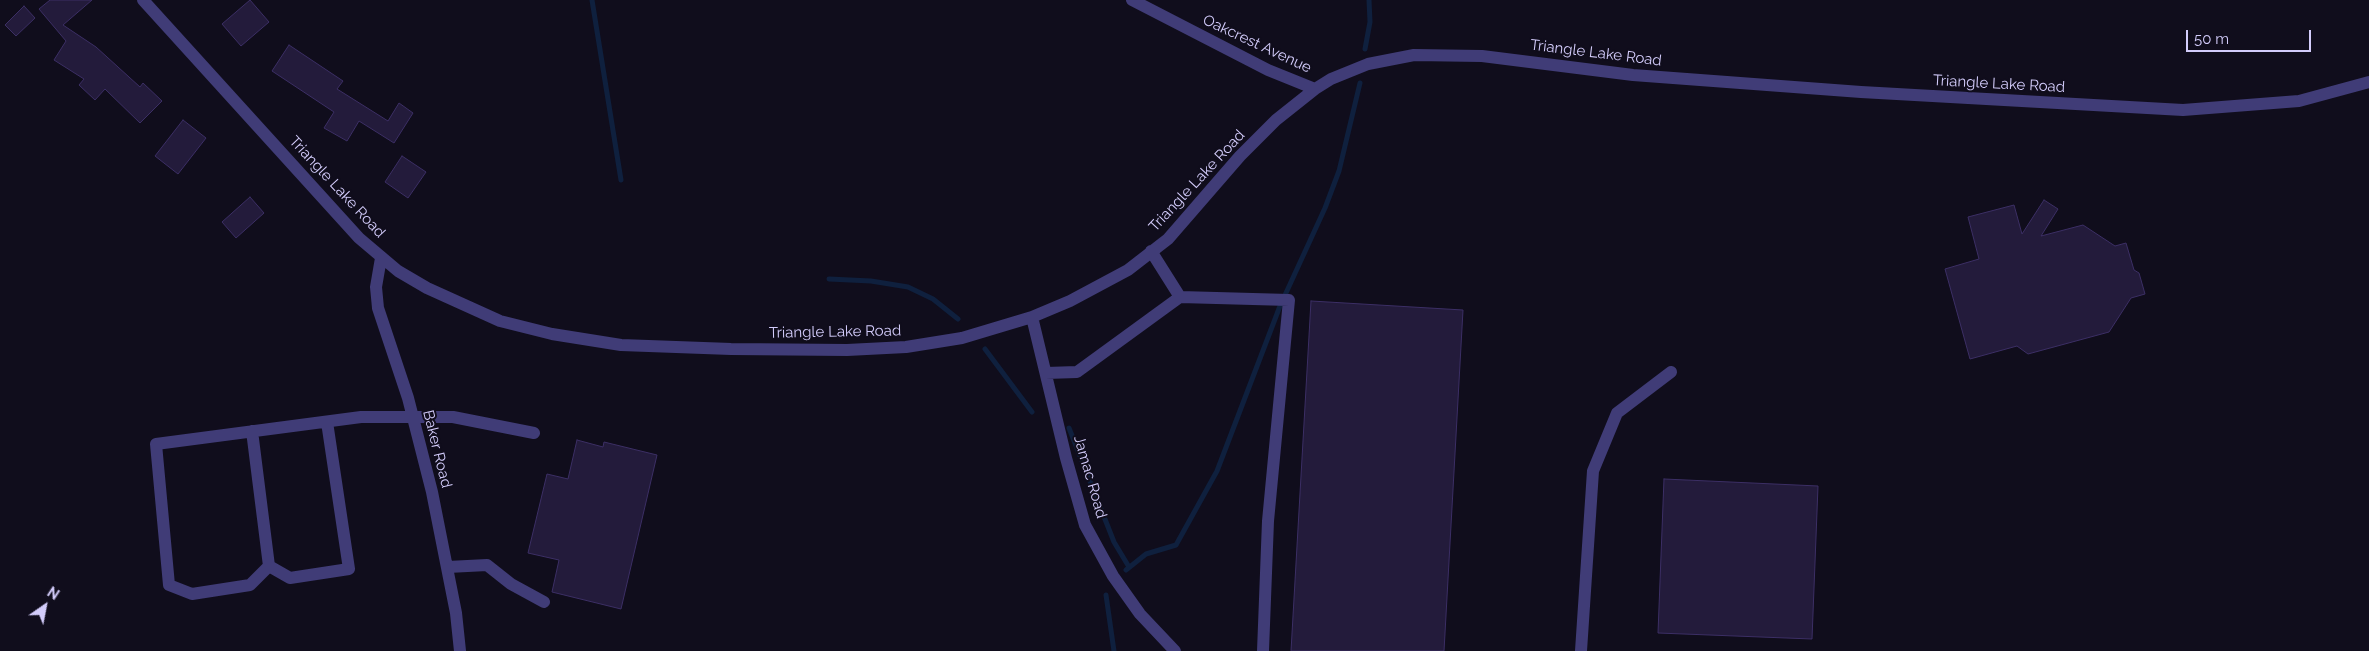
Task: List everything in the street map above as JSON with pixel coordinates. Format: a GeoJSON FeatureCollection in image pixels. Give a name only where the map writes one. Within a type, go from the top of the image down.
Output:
{"type":"FeatureCollection","features":[{"type":"Feature","properties":{"kind":"street","name":"Triangle Lake Road"},"geometry":{"type":"LineString","coordinates":[[143,0],[359,238],[381,258],[427,288],[500,321],[552,334],[621,345],[731,349],[847,350],[906,347],[962,338],[1032,317],[1070,301],[1128,270],[1168,239],[1240,156],[1276,120],[1314,89],[1332,79],[1368,64],[1414,55],[1482,56],[1633,75],[1861,92],[2183,110],[2299,101],[2369,82]]}},
{"type":"Feature","properties":{"kind":"street","name":"Oakcrest Avenue"},"geometry":{"type":"LineString","coordinates":[[1132,0],[1268,70],[1314,89]]}},
{"type":"Feature","properties":{"kind":"street"},"geometry":{"type":"LineString","coordinates":[[1151,251],[1180,297]]}},
{"type":"Feature","properties":{"kind":"street","name":"Baker Road"},"geometry":{"type":"LineString","coordinates":[[381,258],[376,287],[378,308],[413,418],[448,567],[460,651]]}},
{"type":"Feature","properties":{"kind":"street"},"geometry":{"type":"LineString","coordinates":[[1046,373],[1077,372],[1180,297],[1289,300],[1268,521],[1263,651]]}},
{"type":"Feature","properties":{"kind":"street","name":"Jamac Road"},"geometry":{"type":"LineString","coordinates":[[1032,317],[1066,458],[1085,525],[1113,576],[1129,599],[1140,614],[1175,651]]}},
{"type":"Feature","properties":{"kind":"street"},"geometry":{"type":"LineString","coordinates":[[1581,651],[1592,471],[1617,413],[1671,372]]}},
{"type":"Feature","properties":{"kind":"street"},"geometry":{"type":"LineString","coordinates":[[269,566],[250,585],[192,594],[169,585],[156,444],[362,416],[453,417],[534,433]]}},
{"type":"Feature","properties":{"kind":"street"},"geometry":{"type":"LineString","coordinates":[[269,566],[290,578],[349,569],[327,422]]}},
{"type":"Feature","properties":{"kind":"street"},"geometry":{"type":"LineString","coordinates":[[252,431],[269,566]]}},
{"type":"Feature","properties":{"kind":"street"},"geometry":{"type":"LineString","coordinates":[[448,567],[487,565],[511,584],[544,602]]}},
{"type":"Feature","properties":{"kind":"building"},"geometry":{"type":"Polygon","coordinates":[[[50,0],[92,0],[63,25],[96,47],[140,87],[143,83],[162,101],[140,123],[105,89],[95,100],[79,85],[84,79],[54,60],[66,41],[39,9],[50,0]]]}},
{"type":"Feature","properties":{"kind":"building"},"geometry":{"type":"Polygon","coordinates":[[[250,0],[269,22],[241,46],[222,24],[250,0]]]}},
{"type":"Feature","properties":{"kind":"building"},"geometry":{"type":"Polygon","coordinates":[[[24,6],[35,18],[16,36],[5,25],[24,6]]]}},
{"type":"Feature","properties":{"kind":"building"},"geometry":{"type":"Polygon","coordinates":[[[289,45],[343,81],[337,89],[388,121],[399,103],[413,113],[394,143],[359,121],[347,141],[324,128],[334,112],[272,71],[289,45]]]}},
{"type":"Feature","properties":{"kind":"building"},"geometry":{"type":"Polygon","coordinates":[[[183,120],[206,138],[178,174],[155,156],[183,120]]]}},
{"type":"Feature","properties":{"kind":"building"},"geometry":{"type":"Polygon","coordinates":[[[402,156],[426,172],[408,198],[385,182],[402,156]]]}},
{"type":"Feature","properties":{"kind":"building"},"geometry":{"type":"Polygon","coordinates":[[[250,197],[264,213],[236,238],[222,222],[250,197]]]}},
{"type":"Feature","properties":{"kind":"building"},"geometry":{"type":"Polygon","coordinates":[[[2044,200],[2058,209],[2041,236],[2083,225],[2115,246],[2126,243],[2134,270],[2139,273],[2145,294],[2131,298],[2109,332],[2028,354],[2017,346],[1970,359],[1945,269],[1979,259],[1968,217],[2014,205],[2022,234],[2044,200]]]}},
{"type":"Feature","properties":{"kind":"building"},"geometry":{"type":"Polygon","coordinates":[[[1311,301],[1463,310],[1444,651],[1291,651],[1311,301]]]}},
{"type":"Feature","properties":{"kind":"building"},"geometry":{"type":"Polygon","coordinates":[[[577,440],[603,447],[604,442],[657,455],[621,609],[552,592],[559,560],[528,553],[547,474],[568,479],[577,440]]]}},
{"type":"Feature","properties":{"kind":"building"},"geometry":{"type":"Polygon","coordinates":[[[1664,479],[1818,486],[1812,639],[1658,633],[1664,479]]]}},
{"type":"Feature","properties":{"kind":"waterway"},"geometry":{"type":"LineString","coordinates":[[592,0],[621,180]]}},
{"type":"Feature","properties":{"kind":"waterway"},"geometry":{"type":"LineString","coordinates":[[1365,49],[1370,22],[1369,0]]}},
{"type":"Feature","properties":{"kind":"waterway"},"geometry":{"type":"LineString","coordinates":[[1126,570],[1146,554],[1176,545],[1217,471],[1280,306],[1325,208],[1339,171],[1360,83]]}},
{"type":"Feature","properties":{"kind":"waterway"},"geometry":{"type":"LineString","coordinates":[[829,279],[871,281],[908,287],[933,299],[958,319]]}},
{"type":"Feature","properties":{"kind":"waterway"},"geometry":{"type":"LineString","coordinates":[[985,349],[1032,412]]}},
{"type":"Feature","properties":{"kind":"waterway"},"geometry":{"type":"LineString","coordinates":[[1069,428],[1114,542],[1129,567]]}},
{"type":"Feature","properties":{"kind":"waterway"},"geometry":{"type":"LineString","coordinates":[[1106,595],[1114,651]]}}]}
